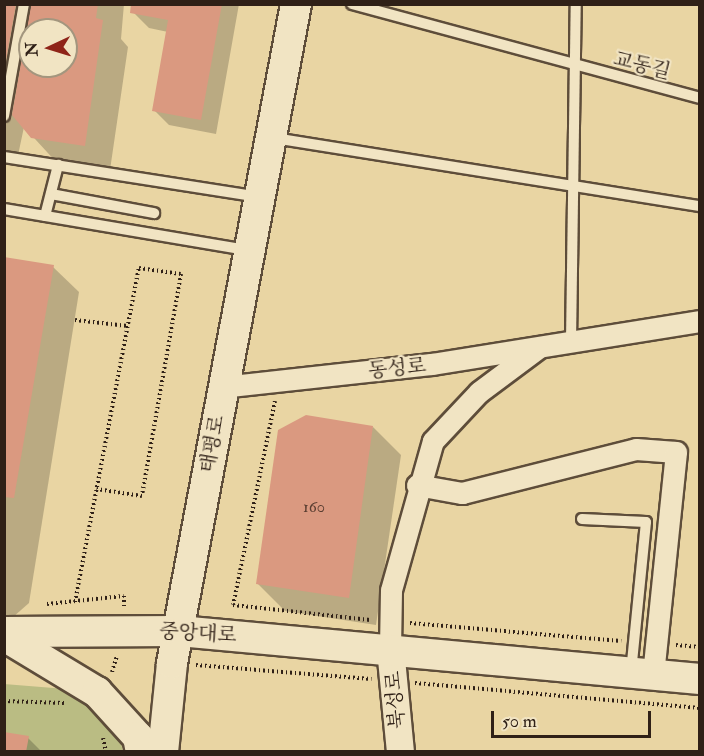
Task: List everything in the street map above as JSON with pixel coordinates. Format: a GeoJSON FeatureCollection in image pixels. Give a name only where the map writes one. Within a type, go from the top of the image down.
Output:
{"type":"FeatureCollection","features":[{"type":"Feature","properties":{"kind":"main road","name":"태평로"},"geometry":{"type":"LineString","coordinates":[[164,752],[172,663],[222,387],[296,4]]}},
{"type":"Feature","properties":{"kind":"main road","name":"중앙대로"},"geometry":{"type":"LineString","coordinates":[[4,634],[179,631],[390,648],[699,679]]}},
{"type":"Feature","properties":{"kind":"main road"},"geometry":{"type":"LineString","coordinates":[[4,634],[96,692],[138,737],[141,752]]}},
{"type":"Feature","properties":{"kind":"street","name":"동성로"},"geometry":{"type":"LineString","coordinates":[[222,387],[540,347],[699,321]]}},
{"type":"Feature","properties":{"kind":"street"},"geometry":{"type":"LineString","coordinates":[[390,648],[391,590],[417,485],[433,441],[480,392],[540,347]]}},
{"type":"Feature","properties":{"kind":"street"},"geometry":{"type":"LineString","coordinates":[[417,485],[462,493],[636,449],[676,452],[642,673]]}},
{"type":"Feature","properties":{"kind":"street","name":"북성로"},"geometry":{"type":"LineString","coordinates":[[390,648],[399,751]]}},
{"type":"Feature","properties":{"kind":"lane"},"geometry":{"type":"LineString","coordinates":[[4,116],[24,4]]}},
{"type":"Feature","properties":{"kind":"lane","name":"교동길"},"geometry":{"type":"LineString","coordinates":[[352,4],[575,68],[699,98]]}},
{"type":"Feature","properties":{"kind":"lane"},"geometry":{"type":"LineString","coordinates":[[571,342],[576,4]]}},
{"type":"Feature","properties":{"kind":"lane"},"geometry":{"type":"LineString","coordinates":[[270,138],[574,184],[699,206]]}},
{"type":"Feature","properties":{"kind":"lane"},"geometry":{"type":"LineString","coordinates":[[4,156],[259,197]]}},
{"type":"Feature","properties":{"kind":"lane"},"geometry":{"type":"LineString","coordinates":[[45,216],[58,165]]}},
{"type":"Feature","properties":{"kind":"lane"},"geometry":{"type":"LineString","coordinates":[[51,194],[154,213]]}},
{"type":"Feature","properties":{"kind":"lane"},"geometry":{"type":"LineString","coordinates":[[4,209],[248,250]]}},
{"type":"Feature","properties":{"kind":"lane"},"geometry":{"type":"LineString","coordinates":[[582,519],[646,522],[642,673]]}},
{"type":"Feature","properties":{"kind":"path"},"geometry":{"type":"LineString","coordinates":[[75,602],[139,268],[182,274],[142,496],[97,489]]}},
{"type":"Feature","properties":{"kind":"path"},"geometry":{"type":"LineString","coordinates":[[75,320],[128,326]]}},
{"type":"Feature","properties":{"kind":"path"},"geometry":{"type":"LineString","coordinates":[[172,663],[699,708]]}},
{"type":"Feature","properties":{"kind":"path"},"geometry":{"type":"LineString","coordinates":[[4,701],[74,704]]}},
{"type":"Feature","properties":{"kind":"path"},"geometry":{"type":"LineString","coordinates":[[98,727],[106,752]]}},
{"type":"Feature","properties":{"kind":"green space"},"geometry":{"type":"Polygon","coordinates":[[[4,684],[66,689],[116,723],[123,751],[5,751],[4,684]]]}},
{"type":"Feature","properties":{"kind":"building"},"geometry":{"type":"Polygon","coordinates":[[[4,4],[16,4],[4,71],[4,4]]]}},
{"type":"Feature","properties":{"kind":"building"},"geometry":{"type":"Polygon","coordinates":[[[31,4],[98,4],[96,18],[103,20],[85,146],[31,138],[12,115],[18,78],[78,78],[78,18],[29,18],[31,4]]]}},
{"type":"Feature","properties":{"kind":"building"},"geometry":{"type":"Polygon","coordinates":[[[131,4],[222,4],[201,120],[152,111],[168,20],[130,13],[131,4]]]}},
{"type":"Feature","properties":{"kind":"building"},"geometry":{"type":"Polygon","coordinates":[[[4,257],[54,265],[14,498],[4,497],[4,257]]]}},
{"type":"Feature","properties":{"kind":"building"},"geometry":{"type":"Polygon","coordinates":[[[306,415],[373,426],[349,598],[256,584],[278,430],[306,415]]]}},
{"type":"Feature","properties":{"kind":"building"},"geometry":{"type":"Polygon","coordinates":[[[4,732],[29,736],[26,752],[4,752],[4,732]]]}}]}
